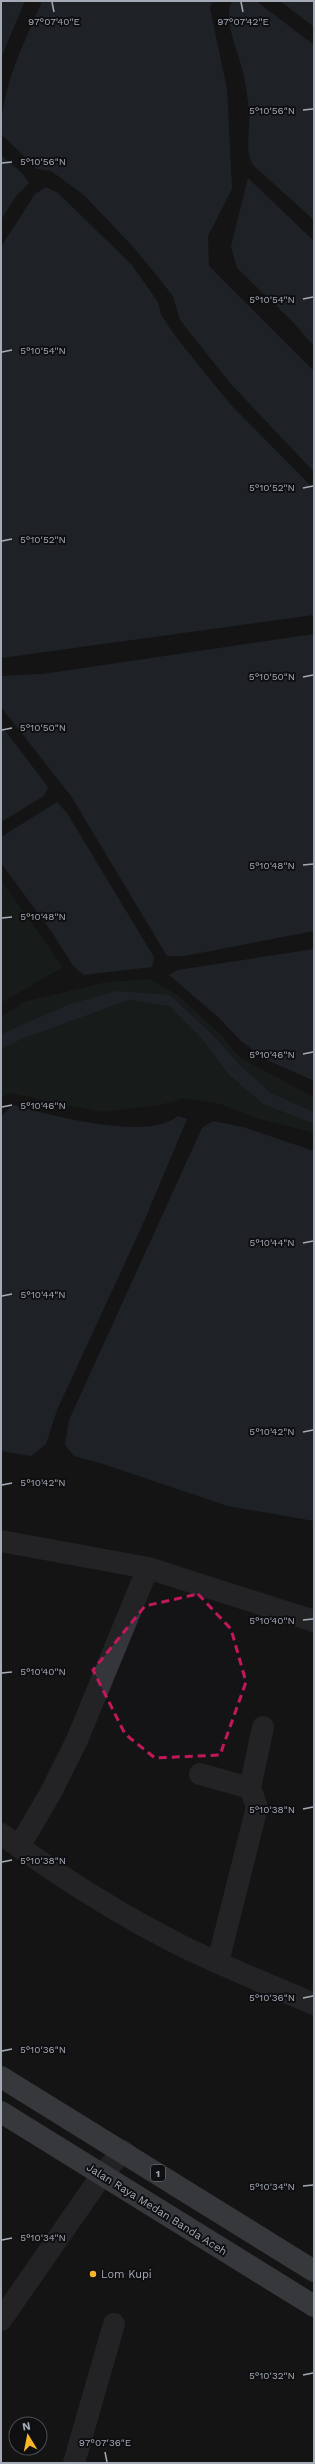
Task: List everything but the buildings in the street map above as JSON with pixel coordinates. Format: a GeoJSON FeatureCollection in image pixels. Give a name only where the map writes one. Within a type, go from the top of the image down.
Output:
{"type":"FeatureCollection","features":[{"type":"Feature","properties":{"kind":"highway","name":"1"},"geometry":{"type":"LineString","coordinates":[[1,2077],[123,2151],[314,2271]]}},
{"type":"Feature","properties":{"kind":"highway","name":"Jalan Raya Medan Banda Aceh"},"geometry":{"type":"LineString","coordinates":[[1,2112],[314,2306]]}},
{"type":"Feature","properties":{"kind":"street"},"geometry":{"type":"LineString","coordinates":[[1,1541],[148,1568],[314,1621]]}},
{"type":"Feature","properties":{"kind":"street"},"geometry":{"type":"LineString","coordinates":[[19,1847],[51,1792],[77,1740],[148,1568]]}},
{"type":"Feature","properties":{"kind":"street"},"geometry":{"type":"LineString","coordinates":[[218,1962],[256,1816],[255,1798],[250,1788],[263,1727]]}},
{"type":"Feature","properties":{"kind":"street"},"geometry":{"type":"LineString","coordinates":[[200,1774],[250,1788]]}},
{"type":"Feature","properties":{"kind":"street"},"geometry":{"type":"LineString","coordinates":[[1,1834],[55,1873],[102,1902],[218,1962],[314,2004]]}},
{"type":"Feature","properties":{"kind":"street"},"geometry":{"type":"LineString","coordinates":[[1,2320],[102,2175],[123,2151]]}},
{"type":"Feature","properties":{"kind":"street"},"geometry":{"type":"LineString","coordinates":[[74,2463],[114,2324]]}},
{"type":"Feature","properties":{"kind":"highlighted area"},"geometry":{"type":"Polygon","coordinates":[[[198,1594],[231,1629],[246,1682],[220,1755],[155,1758],[125,1734],[93,1670],[145,1606],[198,1594]]]}},
{"type":"Feature","properties":{"kind":"shaded area"},"geometry":{"type":"Polygon","coordinates":[[[1,1],[25,1],[1,58],[1,1]]]}},
{"type":"Feature","properties":{"kind":"shaded area"},"geometry":{"type":"Polygon","coordinates":[[[42,1],[212,1],[210,8],[227,89],[232,189],[208,236],[209,266],[314,371],[314,472],[230,383],[180,320],[173,296],[136,250],[84,195],[51,171],[37,169],[1,134],[2,117],[9,83],[42,1]]]}},
{"type":"Feature","properties":{"kind":"shaded area"},"geometry":{"type":"Polygon","coordinates":[[[232,1],[256,1],[314,45],[314,220],[253,165],[250,159],[248,146],[249,107],[243,72],[230,26],[229,8],[232,1]]]}},
{"type":"Feature","properties":{"kind":"shaded area"},"geometry":{"type":"Polygon","coordinates":[[[280,1],[314,1],[314,27],[280,1]]]}},
{"type":"Feature","properties":{"kind":"shaded area"},"geometry":{"type":"Polygon","coordinates":[[[1,155],[22,173],[29,183],[16,196],[1,220],[1,155]]]}},
{"type":"Feature","properties":{"kind":"shaded area"},"geometry":{"type":"Polygon","coordinates":[[[248,178],[314,241],[314,346],[292,321],[237,268],[231,246],[248,178]]]}},
{"type":"Feature","properties":{"kind":"shaded area"},"geometry":{"type":"Polygon","coordinates":[[[46,187],[58,193],[132,265],[158,302],[161,315],[176,337],[230,404],[314,489],[314,615],[1,658],[1,247],[35,194],[46,187]]]}},
{"type":"Feature","properties":{"kind":"shaded area"},"geometry":{"type":"Polygon","coordinates":[[[314,634],[314,931],[184,956],[167,956],[71,796],[1,707],[1,676],[43,674],[314,634]]]}},
{"type":"Feature","properties":{"kind":"shaded area"},"geometry":{"type":"Polygon","coordinates":[[[1,725],[48,787],[44,796],[1,822],[1,725]]]}},
{"type":"Feature","properties":{"kind":"shaded area"},"geometry":{"type":"Polygon","coordinates":[[[57,802],[67,813],[154,957],[152,967],[84,975],[74,967],[51,931],[1,863],[1,837],[57,802]]]}},
{"type":"Feature","properties":{"kind":"shaded area"},"geometry":{"type":"Polygon","coordinates":[[[1,880],[63,967],[1,1003],[1,880]]]}},
{"type":"Feature","properties":{"kind":"shaded area"},"geometry":{"type":"Polygon","coordinates":[[[314,949],[314,1081],[267,1060],[241,1041],[218,1017],[169,975],[178,970],[314,949]]]}},
{"type":"Feature","properties":{"kind":"shaded area"},"geometry":{"type":"Polygon","coordinates":[[[150,979],[179,996],[223,1037],[239,1057],[314,1097],[314,1112],[271,1093],[239,1064],[213,1035],[170,995],[67,1005],[1,1034],[1,1017],[24,1002],[106,982],[150,979]]]}},
{"type":"Feature","properties":{"kind":"shaded area"},"geometry":{"type":"Polygon","coordinates":[[[116,991],[170,995],[213,1035],[239,1064],[271,1093],[314,1112],[314,1124],[263,1104],[229,1075],[202,1039],[169,1006],[129,1000],[22,1039],[1,1049],[1,1034],[67,1005],[116,991]]]}},
{"type":"Feature","properties":{"kind":"shaded area"},"geometry":{"type":"Polygon","coordinates":[[[129,1000],[169,1006],[202,1039],[229,1075],[263,1104],[314,1124],[314,1133],[256,1118],[220,1104],[185,1098],[160,1105],[102,1112],[10,1093],[1,1098],[1,1049],[22,1039],[129,1000]]]}},
{"type":"Feature","properties":{"kind":"shaded area"},"geometry":{"type":"Polygon","coordinates":[[[13,1105],[74,1120],[122,1127],[145,1127],[164,1123],[178,1116],[187,1119],[142,1226],[57,1410],[46,1444],[31,1456],[1,1451],[1,1116],[13,1105]]]}},
{"type":"Feature","properties":{"kind":"shaded area"},"geometry":{"type":"Polygon","coordinates":[[[213,1121],[243,1127],[314,1151],[314,1521],[228,1506],[100,1463],[74,1456],[65,1445],[69,1420],[202,1128],[213,1121]]]}},
{"type":"Feature","properties":{"kind":"place","name":"Lom Kupi"},"geometry":{"type":"Point","coordinates":[93,2274]}}]}
